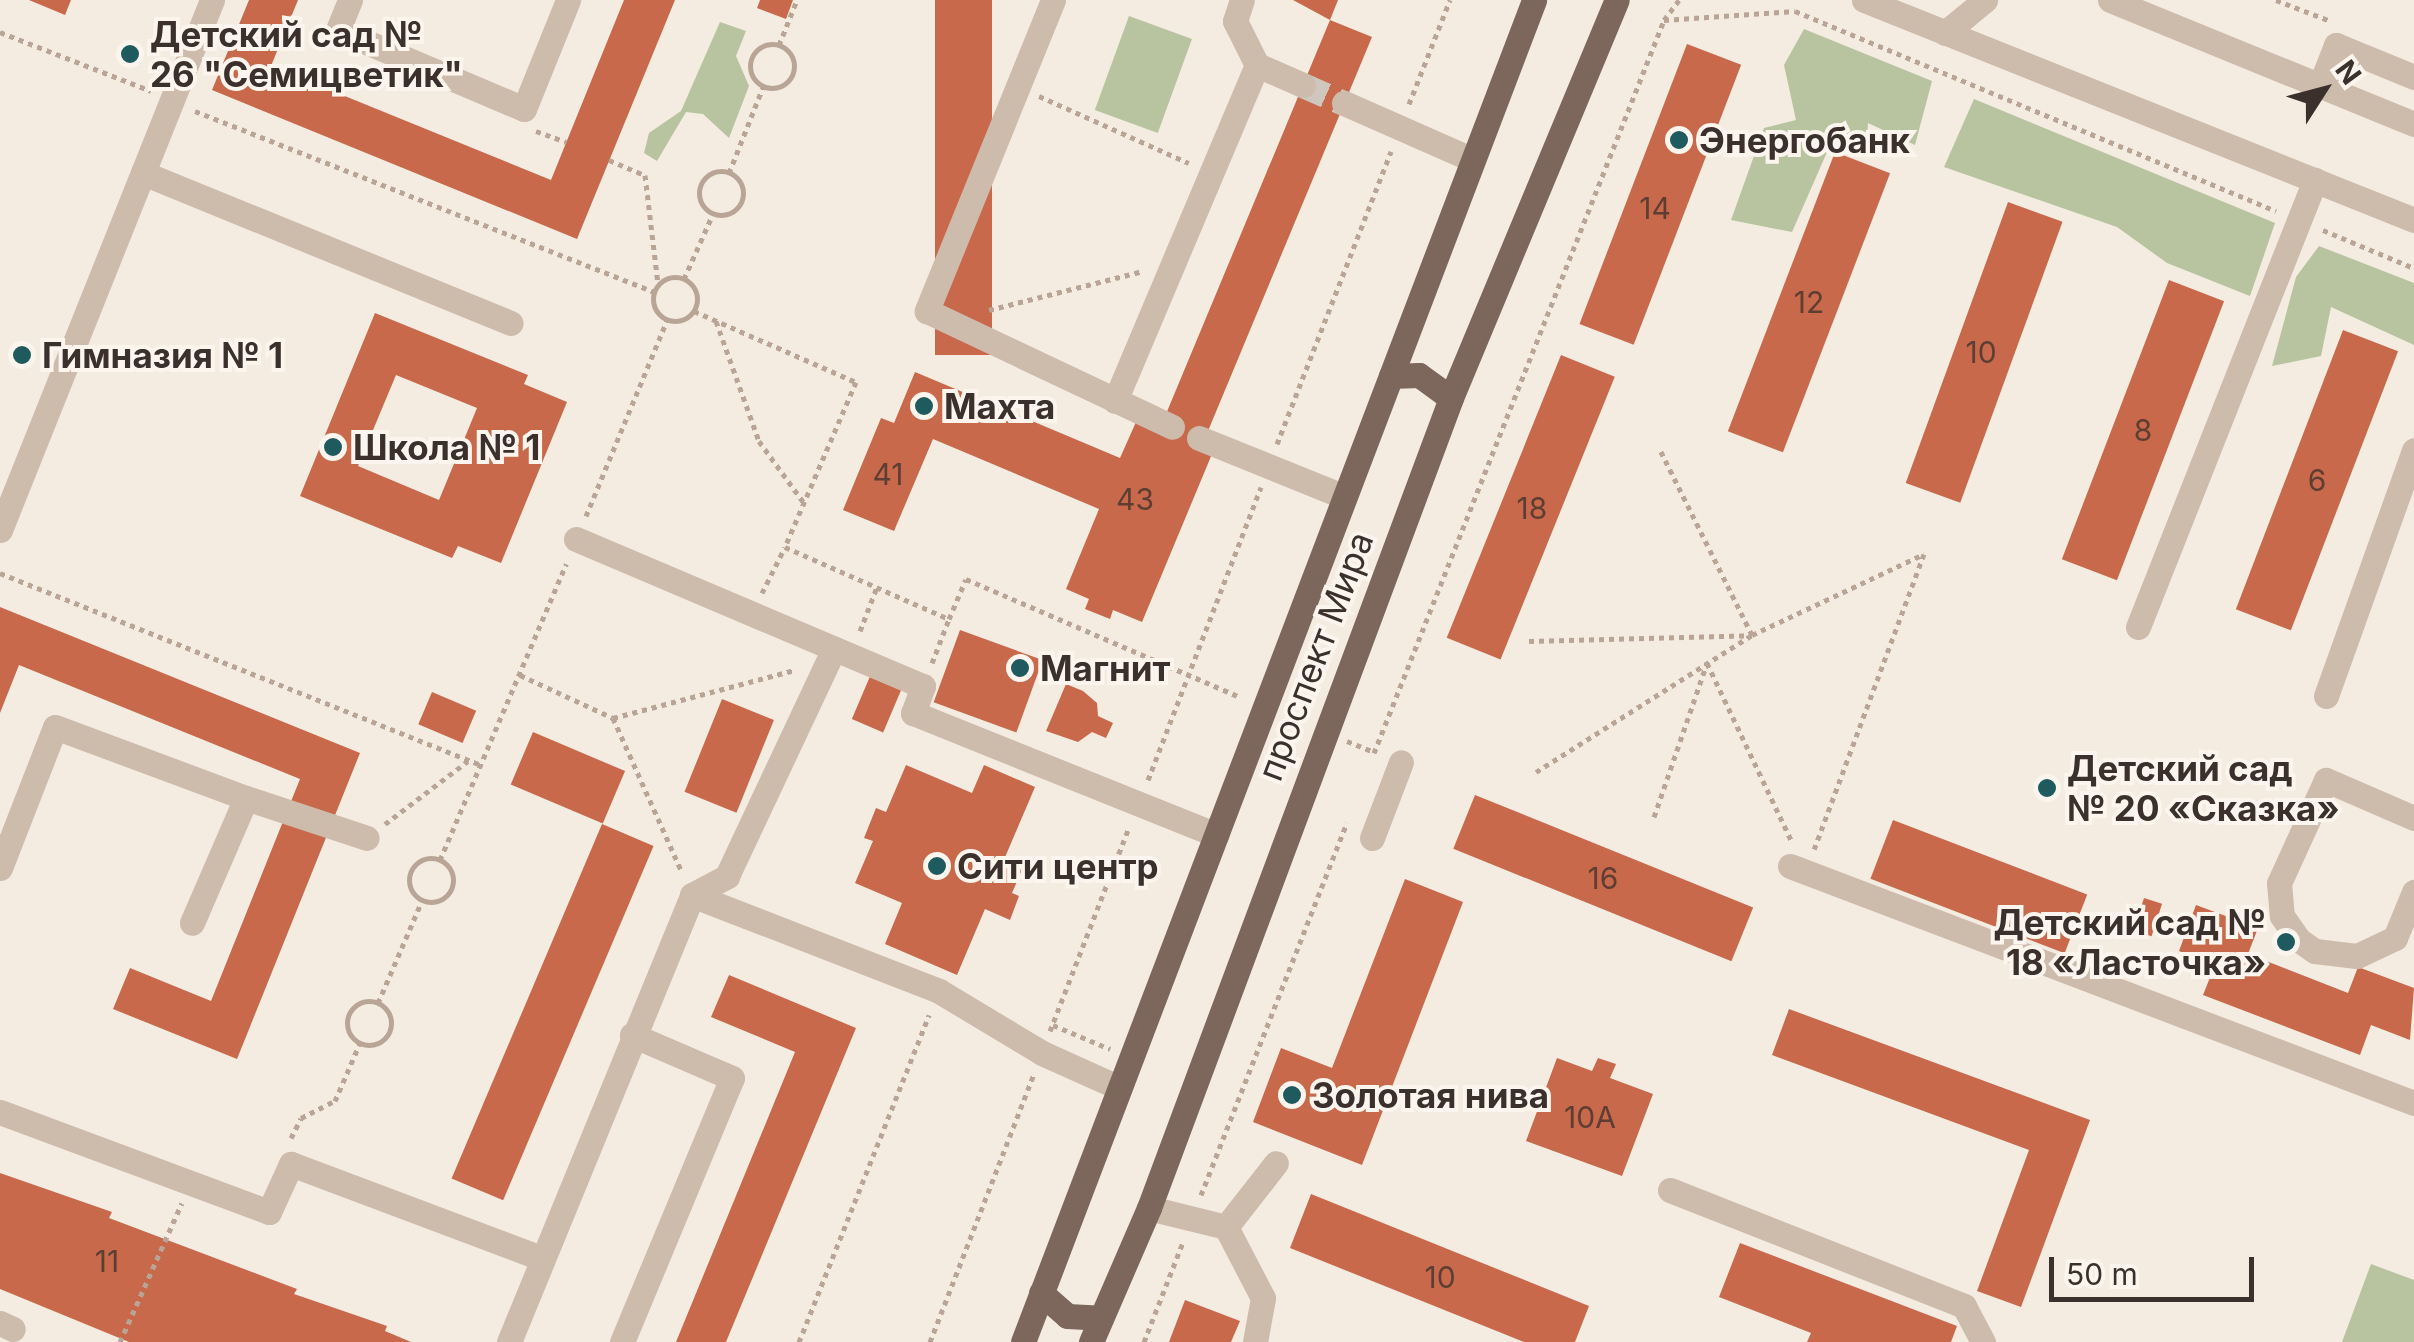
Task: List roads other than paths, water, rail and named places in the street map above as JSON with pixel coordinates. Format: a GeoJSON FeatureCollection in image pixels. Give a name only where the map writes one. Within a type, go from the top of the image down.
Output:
{"type":"FeatureCollection","features":[{"type":"Feature","properties":{"kind":"main road","name":"проспект Мира"},"geometry":{"type":"LineString","coordinates":[[1023,1342],[1534,0]]}},
{"type":"Feature","properties":{"kind":"main road","name":"проспект Мира"},"geometry":{"type":"LineString","coordinates":[[1096,1330],[1149,1208],[1323,731],[1451,398],[1616,0]]}},
{"type":"Feature","properties":{"kind":"main road"},"geometry":{"type":"LineString","coordinates":[[1390,376],[1432,379],[1451,398]]}},
{"type":"Feature","properties":{"kind":"main road"},"geometry":{"type":"LineString","coordinates":[[1041,1294],[1068,1316],[1096,1330]]}},
{"type":"Feature","properties":{"kind":"street"},"geometry":{"type":"LineString","coordinates":[[0,530],[212,0]]}},
{"type":"Feature","properties":{"kind":"street"},"geometry":{"type":"LineString","coordinates":[[350,0],[338,30],[524,109],[568,0]]}},
{"type":"Feature","properties":{"kind":"street"},"geometry":{"type":"LineString","coordinates":[[1053,0],[927,311],[1172,426]]}},
{"type":"Feature","properties":{"kind":"street"},"geometry":{"type":"LineString","coordinates":[[1242,0],[1235,21],[1257,65],[1302,85]]}},
{"type":"Feature","properties":{"kind":"street"},"geometry":{"type":"LineString","coordinates":[[1864,0],[2414,220]]}},
{"type":"Feature","properties":{"kind":"street"},"geometry":{"type":"LineString","coordinates":[[1945,32],[1985,0]]}},
{"type":"Feature","properties":{"kind":"street"},"geometry":{"type":"LineString","coordinates":[[2110,0],[2414,124]]}},
{"type":"Feature","properties":{"kind":"street"},"geometry":{"type":"LineString","coordinates":[[2320,86],[2336,44],[2414,77]]}},
{"type":"Feature","properties":{"kind":"street"},"geometry":{"type":"LineString","coordinates":[[1115,401],[1257,65]]}},
{"type":"Feature","properties":{"kind":"street"},"geometry":{"type":"LineString","coordinates":[[1344,104],[1473,160]]}},
{"type":"Feature","properties":{"kind":"street"},"geometry":{"type":"LineString","coordinates":[[143,173],[511,322]]}},
{"type":"Feature","properties":{"kind":"street"},"geometry":{"type":"LineString","coordinates":[[2138,627],[2303,222],[2315,180]]}},
{"type":"Feature","properties":{"kind":"street"},"geometry":{"type":"LineString","coordinates":[[1199,438],[1345,497]]}},
{"type":"Feature","properties":{"kind":"street"},"geometry":{"type":"LineString","coordinates":[[2326,696],[2414,450]]}},
{"type":"Feature","properties":{"kind":"street"},"geometry":{"type":"LineString","coordinates":[[576,539],[837,655],[923,686],[914,713],[1137,808],[1216,835]]}},
{"type":"Feature","properties":{"kind":"street"},"geometry":{"type":"LineString","coordinates":[[508,1342],[692,895],[727,876],[837,655]]}},
{"type":"Feature","properties":{"kind":"street"},"geometry":{"type":"LineString","coordinates":[[0,868],[12,803],[54,727],[367,838]]}},
{"type":"Feature","properties":{"kind":"street"},"geometry":{"type":"LineString","coordinates":[[1372,838],[1401,762]]}},
{"type":"Feature","properties":{"kind":"street"},"geometry":{"type":"LineString","coordinates":[[2414,818],[2326,780],[2279,883],[2282,916],[2299,940],[2315,950],[2357,956],[2395,938],[2414,892]]}},
{"type":"Feature","properties":{"kind":"street"},"geometry":{"type":"LineString","coordinates":[[192,923],[246,798]]}},
{"type":"Feature","properties":{"kind":"street"},"geometry":{"type":"LineString","coordinates":[[1798,868],[2414,1103]]}},
{"type":"Feature","properties":{"kind":"street"},"geometry":{"type":"LineString","coordinates":[[692,895],[939,991],[1042,1053],[1120,1088]]}},
{"type":"Feature","properties":{"kind":"street"},"geometry":{"type":"LineString","coordinates":[[622,1342],[732,1078],[632,1035]]}},
{"type":"Feature","properties":{"kind":"street"},"geometry":{"type":"LineString","coordinates":[[0,1112],[269,1212],[291,1164],[540,1258]]}},
{"type":"Feature","properties":{"kind":"street"},"geometry":{"type":"LineString","coordinates":[[1226,1227],[1276,1163]]}},
{"type":"Feature","properties":{"kind":"street"},"geometry":{"type":"LineString","coordinates":[[1670,1190],[1964,1306],[1983,1342]]}},
{"type":"Feature","properties":{"kind":"street"},"geometry":{"type":"LineString","coordinates":[[1149,1208],[1190,1223],[1226,1227]]}},
{"type":"Feature","properties":{"kind":"street"},"geometry":{"type":"LineString","coordinates":[[1226,1227],[1263,1298],[1256,1342]]}},
{"type":"Feature","properties":{"kind":"tunnel"},"geometry":{"type":"LineString","coordinates":[[1303,85],[1344,103]]}},
{"type":"Feature","properties":{"kind":"place","name":"Детский сад № 26 \"Семицветик\""},"geometry":{"type":"Point","coordinates":[130,54]}},
{"type":"Feature","properties":{"kind":"place","name":"Энергобанк"},"geometry":{"type":"Point","coordinates":[1679,140]}},
{"type":"Feature","properties":{"kind":"place","name":"Гимназия № 1"},"geometry":{"type":"Point","coordinates":[22,355]}},
{"type":"Feature","properties":{"kind":"place","name":"Махта"},"geometry":{"type":"Point","coordinates":[924,406]}},
{"type":"Feature","properties":{"kind":"place","name":"Школа № 1"},"geometry":{"type":"Point","coordinates":[333,447]}},
{"type":"Feature","properties":{"kind":"place","name":"Магнит"},"geometry":{"type":"Point","coordinates":[1020,668]}},
{"type":"Feature","properties":{"kind":"place","name":"Детский сад № 20 «Сказка»"},"geometry":{"type":"Point","coordinates":[2047,788]}},
{"type":"Feature","properties":{"kind":"place","name":"Сити центр"},"geometry":{"type":"Point","coordinates":[937,866]}},
{"type":"Feature","properties":{"kind":"place","name":"Детский сад № 18 «Ласточка»"},"geometry":{"type":"Point","coordinates":[2286,942]}},
{"type":"Feature","properties":{"kind":"place","name":"Золотая нива"},"geometry":{"type":"Point","coordinates":[1292,1095]}}]}
